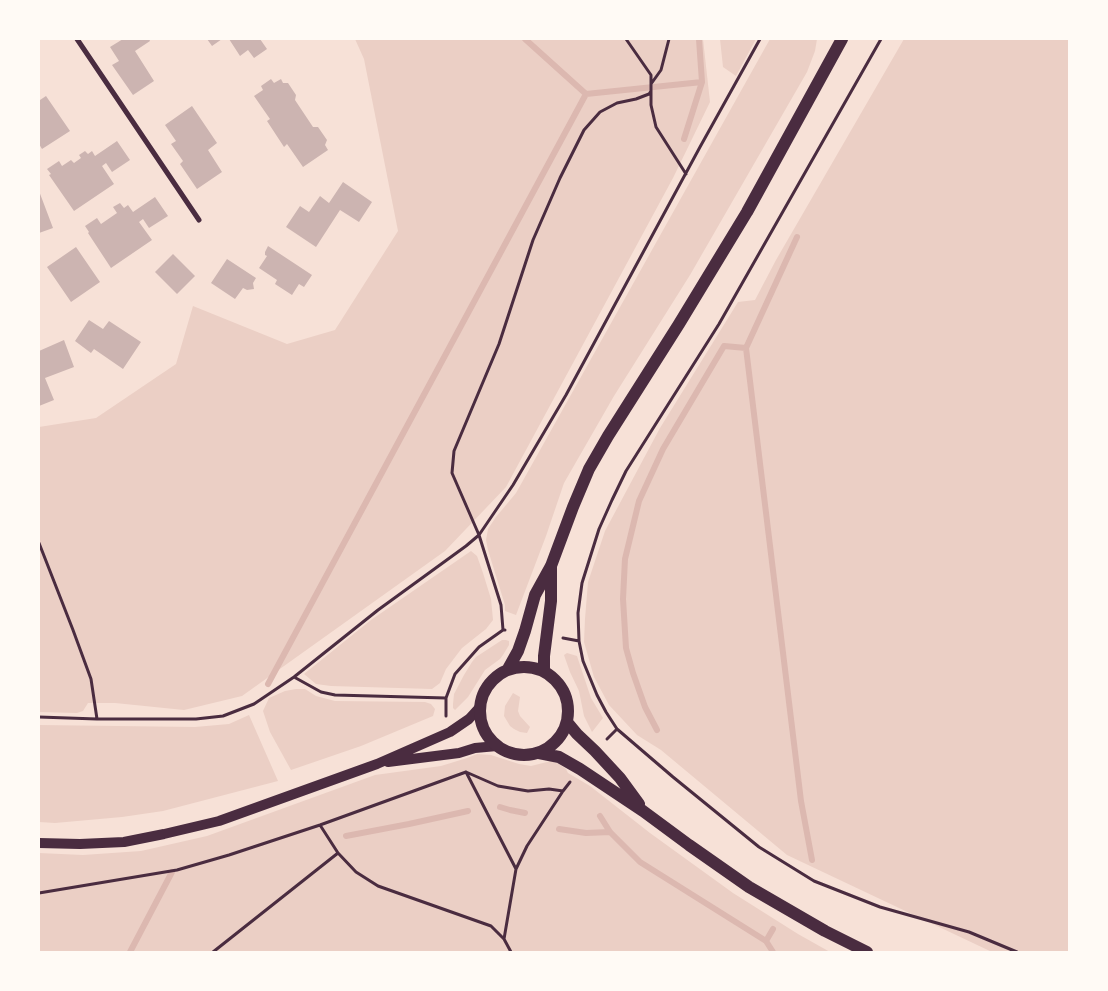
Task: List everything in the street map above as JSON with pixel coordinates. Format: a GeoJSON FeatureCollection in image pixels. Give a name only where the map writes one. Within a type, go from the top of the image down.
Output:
{"type":"FeatureCollection","features":[{"type":"Feature","properties":{"kind":"main road"},"geometry":{"type":"LineString","coordinates":[[508,669],[518,651],[535,595],[551,566],[589,469],[747,212],[842,39]]}},
{"type":"Feature","properties":{"kind":"main road"},"geometry":{"type":"LineString","coordinates":[[544,671],[551,601],[551,566]]}},
{"type":"Feature","properties":{"kind":"main road"},"geometry":{"type":"LineString","coordinates":[[539,753],[560,737],[567,722],[568,711],[564,691],[551,675],[544,671],[523,666],[508,669],[488,684],[483,692],[480,708],[482,726],[486,734],[497,746],[513,754],[539,753],[559,757],[643,811],[749,887],[825,931],[866,952]]}},
{"type":"Feature","properties":{"kind":"main road"},"geometry":{"type":"LineString","coordinates":[[39,843],[124,842],[219,821],[377,764],[450,732],[469,719],[480,708]]}},
{"type":"Feature","properties":{"kind":"main road"},"geometry":{"type":"LineString","coordinates":[[567,722],[620,778],[643,811]]}},
{"type":"Feature","properties":{"kind":"main road"},"geometry":{"type":"LineString","coordinates":[[377,764],[450,755],[475,748],[497,746]]}},
{"type":"Feature","properties":{"kind":"street"},"geometry":{"type":"LineString","coordinates":[[77,39],[199,220]]}},
{"type":"Feature","properties":{"kind":"path"},"geometry":{"type":"LineString","coordinates":[[626,39],[651,75],[651,105],[656,127],[686,174]]}},
{"type":"Feature","properties":{"kind":"path"},"geometry":{"type":"LineString","coordinates":[[651,85],[661,70],[669,39]]}},
{"type":"Feature","properties":{"kind":"path"},"geometry":{"type":"LineString","coordinates":[[39,717],[196,719],[223,716],[254,704],[294,677],[378,610],[479,535],[513,485],[566,395],[760,39]]}},
{"type":"Feature","properties":{"kind":"path"},"geometry":{"type":"LineString","coordinates":[[881,39],[719,324],[626,471],[599,529],[582,583],[578,612],[579,641],[583,661],[597,695],[618,729],[673,778],[759,847],[814,881],[880,907],[970,932],[1017,952]]}},
{"type":"Feature","properties":{"kind":"path"},"geometry":{"type":"LineString","coordinates":[[503,630],[502,605],[479,535],[452,472],[454,451],[499,344],[533,240],[560,178],[584,130],[600,112],[617,103],[636,99],[651,92]]}},
{"type":"Feature","properties":{"kind":"path"},"geometry":{"type":"LineString","coordinates":[[39,543],[74,630],[91,679],[97,719]]}},
{"type":"Feature","properties":{"kind":"path"},"geometry":{"type":"LineString","coordinates":[[450,732],[446,717],[446,698],[455,674],[479,647],[503,630],[525,631]]}},
{"type":"Feature","properties":{"kind":"path"},"geometry":{"type":"LineString","coordinates":[[548,635],[579,641]]}},
{"type":"Feature","properties":{"kind":"path"},"geometry":{"type":"LineString","coordinates":[[294,677],[321,692],[335,695],[446,698]]}},
{"type":"Feature","properties":{"kind":"path"},"geometry":{"type":"LineString","coordinates":[[466,772],[516,868]]}},
{"type":"Feature","properties":{"kind":"path"},"geometry":{"type":"LineString","coordinates":[[39,893],[177,870],[320,825],[466,772],[498,786],[528,791],[563,790],[527,846],[516,868],[504,939]]}},
{"type":"Feature","properties":{"kind":"path"},"geometry":{"type":"LineString","coordinates":[[320,825],[338,853],[356,872],[378,886],[491,926],[504,939],[511,952]]}},
{"type":"Feature","properties":{"kind":"path"},"geometry":{"type":"LineString","coordinates":[[213,952],[338,853]]}},
{"type":"Feature","properties":{"kind":"shaded area"},"geometry":{"type":"Polygon","coordinates":[[[355,39],[703,39],[710,102],[673,178],[506,487],[445,551],[242,696],[184,710],[115,703],[88,703],[83,711],[77,713],[39,712],[39,427],[96,418],[176,364],[193,306],[287,344],[335,330],[398,231],[364,59],[355,39]]]}},
{"type":"Feature","properties":{"kind":"shaded area"},"geometry":{"type":"Polygon","coordinates":[[[720,39],[756,39],[736,76],[723,67],[720,39]]]}},
{"type":"Feature","properties":{"kind":"shaded area"},"geometry":{"type":"Polygon","coordinates":[[[770,39],[817,39],[815,51],[807,72],[690,275],[614,396],[564,483],[516,615],[505,611],[505,605],[488,550],[486,540],[488,529],[516,493],[770,39]]]}},
{"type":"Feature","properties":{"kind":"shaded area"},"geometry":{"type":"Polygon","coordinates":[[[904,39],[1069,39],[1069,952],[992,952],[787,855],[661,750],[637,735],[609,705],[594,677],[584,642],[588,582],[605,531],[660,428],[738,302],[755,300],[776,260],[904,39]]]}},
{"type":"Feature","properties":{"kind":"shaded area"},"geometry":{"type":"Polygon","coordinates":[[[471,551],[477,556],[483,573],[491,599],[493,620],[486,629],[462,648],[446,669],[440,683],[432,689],[331,686],[316,684],[304,674],[371,620],[471,551]]]}},
{"type":"Feature","properties":{"kind":"shaded area"},"geometry":{"type":"Polygon","coordinates":[[[502,640],[509,641],[509,645],[503,655],[485,670],[468,697],[455,710],[453,708],[454,694],[472,662],[476,657],[502,640]]]}},
{"type":"Feature","properties":{"kind":"shaded area"},"geometry":{"type":"Polygon","coordinates":[[[567,653],[577,656],[591,698],[603,718],[592,732],[584,716],[579,691],[564,655],[567,653]]]}},
{"type":"Feature","properties":{"kind":"shaded area"},"geometry":{"type":"Polygon","coordinates":[[[305,689],[316,696],[335,701],[425,702],[431,704],[435,709],[433,716],[361,746],[291,770],[270,732],[263,711],[269,698],[285,691],[305,689]]]}},
{"type":"Feature","properties":{"kind":"shaded area"},"geometry":{"type":"Polygon","coordinates":[[[513,693],[520,697],[518,711],[530,727],[527,733],[514,729],[504,716],[505,706],[513,693]]]}},
{"type":"Feature","properties":{"kind":"shaded area"},"geometry":{"type":"Polygon","coordinates":[[[249,715],[278,781],[163,811],[55,823],[39,822],[39,725],[195,727],[229,724],[249,715]]]}},
{"type":"Feature","properties":{"kind":"shaded area"},"geometry":{"type":"Polygon","coordinates":[[[477,754],[491,755],[531,766],[551,761],[559,764],[568,773],[590,786],[650,833],[733,893],[830,952],[39,952],[39,853],[83,855],[141,851],[207,836],[375,775],[441,766],[477,754]]]}},
{"type":"Feature","properties":{"kind":"building"},"geometry":{"type":"Polygon","coordinates":[[[123,39],[149,39],[150,41],[135,51],[154,81],[133,95],[112,65],[119,61],[110,47],[123,39]]]}},
{"type":"Feature","properties":{"kind":"building"},"geometry":{"type":"Polygon","coordinates":[[[207,39],[222,39],[212,46],[207,39]]]}},
{"type":"Feature","properties":{"kind":"building"},"geometry":{"type":"Polygon","coordinates":[[[229,39],[260,39],[267,49],[254,58],[248,50],[240,56],[229,39]]]}},
{"type":"Feature","properties":{"kind":"building"},"geometry":{"type":"Polygon","coordinates":[[[271,79],[274,83],[281,79],[283,83],[288,83],[296,95],[295,100],[313,127],[318,127],[327,140],[325,145],[328,150],[303,167],[287,144],[284,147],[267,121],[270,119],[254,96],[263,90],[261,86],[271,79]]]}},
{"type":"Feature","properties":{"kind":"building"},"geometry":{"type":"Polygon","coordinates":[[[46,96],[70,131],[42,149],[39,144],[39,98],[40,100],[46,96]]]}},
{"type":"Feature","properties":{"kind":"building"},"geometry":{"type":"Polygon","coordinates":[[[192,106],[217,143],[208,150],[222,172],[197,189],[180,164],[183,161],[171,144],[176,141],[165,125],[192,106]]]}},
{"type":"Feature","properties":{"kind":"building"},"geometry":{"type":"Polygon","coordinates":[[[117,141],[130,160],[112,172],[106,163],[102,166],[114,184],[74,211],[49,175],[51,174],[47,169],[59,161],[62,166],[71,160],[74,163],[81,158],[79,155],[85,151],[88,154],[92,151],[95,156],[117,141]]]}},
{"type":"Feature","properties":{"kind":"building"},"geometry":{"type":"Polygon","coordinates":[[[343,182],[372,202],[359,222],[340,210],[316,247],[286,227],[300,206],[309,212],[320,196],[329,203],[343,182]]]}},
{"type":"Feature","properties":{"kind":"building"},"geometry":{"type":"Polygon","coordinates":[[[39,191],[53,228],[39,233],[39,191]]]}},
{"type":"Feature","properties":{"kind":"building"},"geometry":{"type":"Polygon","coordinates":[[[155,197],[168,216],[149,228],[143,219],[139,222],[152,240],[111,268],[85,226],[97,218],[101,224],[117,213],[113,207],[120,203],[124,208],[128,205],[133,212],[155,197]]]}},
{"type":"Feature","properties":{"kind":"building"},"geometry":{"type":"Polygon","coordinates":[[[268,246],[312,275],[304,287],[299,284],[292,295],[275,284],[277,280],[259,268],[267,256],[265,252],[268,246]]]}},
{"type":"Feature","properties":{"kind":"building"},"geometry":{"type":"Polygon","coordinates":[[[76,247],[100,282],[71,302],[47,267],[76,247]]]}},
{"type":"Feature","properties":{"kind":"building"},"geometry":{"type":"Polygon","coordinates":[[[173,254],[195,276],[177,294],[155,272],[173,254]]]}},
{"type":"Feature","properties":{"kind":"building"},"geometry":{"type":"Polygon","coordinates":[[[227,259],[256,278],[253,283],[254,289],[247,290],[243,288],[235,299],[211,283],[227,259]]]}},
{"type":"Feature","properties":{"kind":"building"},"geometry":{"type":"Polygon","coordinates":[[[89,320],[103,329],[109,321],[141,342],[123,369],[94,349],[91,353],[75,341],[89,320]]]}},
{"type":"Feature","properties":{"kind":"building"},"geometry":{"type":"Polygon","coordinates":[[[64,340],[74,367],[45,378],[54,400],[39,406],[39,351],[64,340]]]}},
{"type":"Feature","properties":{"kind":"waterway"},"geometry":{"type":"LineString","coordinates":[[525,39],[586,94],[702,82]]}},
{"type":"Feature","properties":{"kind":"waterway"},"geometry":{"type":"LineString","coordinates":[[684,139],[702,82],[699,39]]}},
{"type":"Feature","properties":{"kind":"waterway"},"geometry":{"type":"LineString","coordinates":[[268,684],[586,94]]}},
{"type":"Feature","properties":{"kind":"waterway"},"geometry":{"type":"LineString","coordinates":[[797,237],[746,348],[801,801],[812,860]]}},
{"type":"Feature","properties":{"kind":"waterway"},"geometry":{"type":"LineString","coordinates":[[657,730],[645,707],[626,648],[623,599],[625,559],[639,501],[663,449],[724,346],[746,348]]}},
{"type":"Feature","properties":{"kind":"waterway"},"geometry":{"type":"LineString","coordinates":[[500,807],[525,813]]}},
{"type":"Feature","properties":{"kind":"waterway"},"geometry":{"type":"LineString","coordinates":[[346,836],[468,811]]}},
{"type":"Feature","properties":{"kind":"waterway"},"geometry":{"type":"LineString","coordinates":[[600,816],[610,832],[640,862],[766,941],[773,952]]}},
{"type":"Feature","properties":{"kind":"waterway"},"geometry":{"type":"LineString","coordinates":[[559,829],[586,833],[610,832]]}},
{"type":"Feature","properties":{"kind":"waterway"},"geometry":{"type":"LineString","coordinates":[[130,952],[172,872]]}},
{"type":"Feature","properties":{"kind":"waterway"},"geometry":{"type":"LineString","coordinates":[[766,941],[773,929]]}}]}
